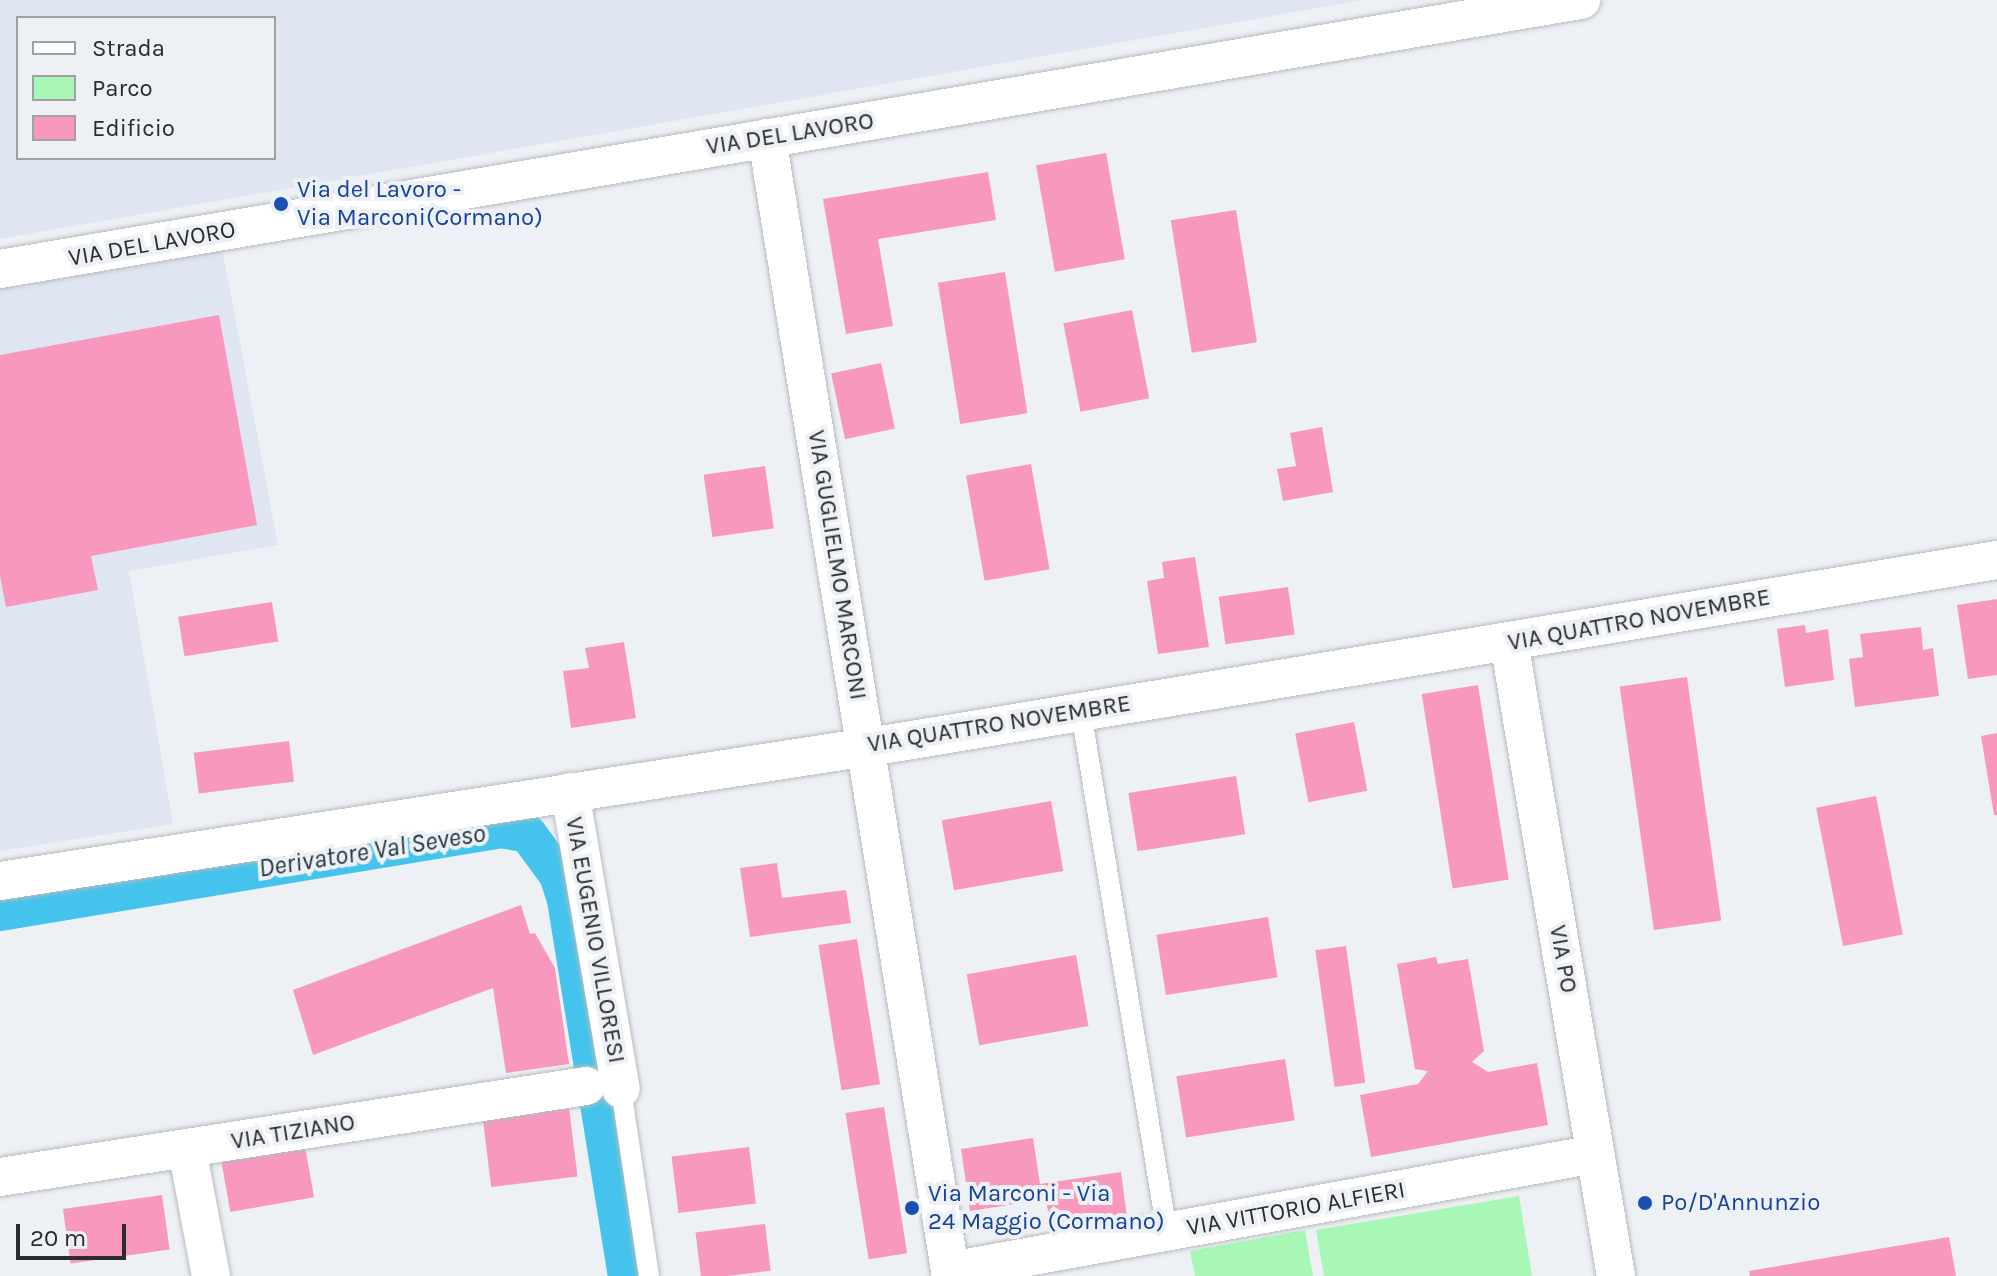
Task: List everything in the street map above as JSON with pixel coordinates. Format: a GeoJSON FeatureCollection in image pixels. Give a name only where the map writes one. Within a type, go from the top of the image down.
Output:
{"type":"FeatureCollection","features":[{"type":"Feature","properties":{"kind":"street","name":"VIA DEL LAVORO"},"geometry":{"type":"LineString","coordinates":[[0,269],[1581,0]]}},
{"type":"Feature","properties":{"kind":"street","name":"VIA GUGLIELMO MARCONI"},"geometry":{"type":"LineString","coordinates":[[767,138],[950,1274]]}},
{"type":"Feature","properties":{"kind":"street","name":"VIA QUATTRO NOVEMBRE"},"geometry":{"type":"LineString","coordinates":[[0,881],[1081,712],[1997,560]]}},
{"type":"Feature","properties":{"kind":"street","name":"VIA PO"},"geometry":{"type":"LineString","coordinates":[[1509,642],[1616,1276]]}},
{"type":"Feature","properties":{"kind":"street","name":"VIA EUGENIO VILLORESI"},"geometry":{"type":"LineString","coordinates":[[570,792],[603,1087]]}},
{"type":"Feature","properties":{"kind":"street","name":"VIA TIZIANO"},"geometry":{"type":"LineString","coordinates":[[0,1177],[603,1087]]}},
{"type":"Feature","properties":{"kind":"street"},"geometry":{"type":"LineString","coordinates":[[187,1149],[211,1276]]}},
{"type":"Feature","properties":{"kind":"street","name":"VIA VITTORIO ALFIERI"},"geometry":{"type":"LineString","coordinates":[[950,1274],[1595,1154]]}},
{"type":"Feature","properties":{"kind":"lane"},"geometry":{"type":"LineString","coordinates":[[1081,712],[1167,1232]]}},
{"type":"Feature","properties":{"kind":"lane"},"geometry":{"type":"LineString","coordinates":[[603,1087],[649,1276]]}},
{"type":"Feature","properties":{"kind":"shaded area"},"geometry":{"type":"Polygon","coordinates":[[[0,0],[1363,0],[0,239],[0,0]]]}},
{"type":"Feature","properties":{"kind":"shaded area"},"geometry":{"type":"Polygon","coordinates":[[[222,248],[278,545],[129,571],[173,824],[0,851],[0,289],[222,248]]]}},
{"type":"Feature","properties":{"kind":"green space"},"geometry":{"type":"Polygon","coordinates":[[[1519,1196],[1532,1276],[1324,1276],[1316,1230],[1519,1196]]]}},
{"type":"Feature","properties":{"kind":"green space"},"geometry":{"type":"Polygon","coordinates":[[[1305,1230],[1313,1276],[1195,1276],[1190,1251],[1305,1230]]]}},
{"type":"Feature","properties":{"kind":"building"},"geometry":{"type":"Polygon","coordinates":[[[1106,153],[1125,259],[1055,272],[1036,165],[1106,153]]]}},
{"type":"Feature","properties":{"kind":"building"},"geometry":{"type":"Polygon","coordinates":[[[988,172],[996,220],[878,239],[893,326],[846,334],[823,199],[988,172]]]}},
{"type":"Feature","properties":{"kind":"building"},"geometry":{"type":"Polygon","coordinates":[[[1236,210],[1257,342],[1192,353],[1171,220],[1236,210]]]}},
{"type":"Feature","properties":{"kind":"building"},"geometry":{"type":"Polygon","coordinates":[[[1005,272],[1027,413],[960,424],[938,283],[1005,272]]]}},
{"type":"Feature","properties":{"kind":"building"},"geometry":{"type":"Polygon","coordinates":[[[1132,310],[1149,398],[1080,412],[1063,323],[1132,310]]]}},
{"type":"Feature","properties":{"kind":"building"},"geometry":{"type":"Polygon","coordinates":[[[219,315],[257,525],[91,556],[98,590],[6,607],[0,576],[0,355],[219,315]]]}},
{"type":"Feature","properties":{"kind":"building"},"geometry":{"type":"Polygon","coordinates":[[[881,363],[895,429],[845,439],[831,374],[881,363]]]}},
{"type":"Feature","properties":{"kind":"building"},"geometry":{"type":"Polygon","coordinates":[[[1322,427],[1333,492],[1283,501],[1277,469],[1296,466],[1290,433],[1322,427]]]}},
{"type":"Feature","properties":{"kind":"building"},"geometry":{"type":"Polygon","coordinates":[[[1031,464],[1050,569],[985,581],[966,475],[1031,464]]]}},
{"type":"Feature","properties":{"kind":"building"},"geometry":{"type":"Polygon","coordinates":[[[765,466],[774,528],[712,537],[704,475],[765,466]]]}},
{"type":"Feature","properties":{"kind":"building"},"geometry":{"type":"Polygon","coordinates":[[[1195,557],[1209,647],[1158,654],[1147,581],[1164,578],[1162,562],[1195,557]]]}},
{"type":"Feature","properties":{"kind":"building"},"geometry":{"type":"Polygon","coordinates":[[[1288,587],[1295,635],[1225,644],[1219,597],[1288,587]]]}},
{"type":"Feature","properties":{"kind":"building"},"geometry":{"type":"Polygon","coordinates":[[[1997,599],[1997,675],[1968,679],[1957,605],[1997,599]]]}},
{"type":"Feature","properties":{"kind":"building"},"geometry":{"type":"Polygon","coordinates":[[[272,602],[278,642],[184,656],[178,617],[272,602]]]}},
{"type":"Feature","properties":{"kind":"building"},"geometry":{"type":"Polygon","coordinates":[[[1805,625],[1806,633],[1828,629],[1834,680],[1785,687],[1777,629],[1805,625]]]}},
{"type":"Feature","properties":{"kind":"building"},"geometry":{"type":"Polygon","coordinates":[[[1921,627],[1923,650],[1933,648],[1939,696],[1855,707],[1849,659],[1863,657],[1860,634],[1921,627]]]}},
{"type":"Feature","properties":{"kind":"building"},"geometry":{"type":"Polygon","coordinates":[[[624,642],[636,718],[571,728],[563,671],[589,668],[585,648],[624,642]]]}},
{"type":"Feature","properties":{"kind":"building"},"geometry":{"type":"Polygon","coordinates":[[[1687,677],[1721,921],[1654,930],[1620,686],[1687,677]]]}},
{"type":"Feature","properties":{"kind":"building"},"geometry":{"type":"Polygon","coordinates":[[[1478,685],[1509,880],[1453,888],[1422,694],[1478,685]]]}},
{"type":"Feature","properties":{"kind":"building"},"geometry":{"type":"Polygon","coordinates":[[[1354,722],[1367,791],[1308,802],[1295,733],[1354,722]]]}},
{"type":"Feature","properties":{"kind":"building"},"geometry":{"type":"Polygon","coordinates":[[[1997,733],[1997,815],[1994,815],[1981,736],[1997,733]]]}},
{"type":"Feature","properties":{"kind":"building"},"geometry":{"type":"Polygon","coordinates":[[[289,741],[294,782],[199,793],[194,753],[289,741]]]}},
{"type":"Feature","properties":{"kind":"building"},"geometry":{"type":"Polygon","coordinates":[[[1236,776],[1245,834],[1138,851],[1128,793],[1236,776]]]}},
{"type":"Feature","properties":{"kind":"building"},"geometry":{"type":"Polygon","coordinates":[[[1876,796],[1903,934],[1843,946],[1816,808],[1876,796]]]}},
{"type":"Feature","properties":{"kind":"building"},"geometry":{"type":"Polygon","coordinates":[[[1051,801],[1063,871],[954,890],[942,820],[1051,801]]]}},
{"type":"Feature","properties":{"kind":"building"},"geometry":{"type":"Polygon","coordinates":[[[777,863],[782,898],[846,890],[851,923],[750,937],[740,868],[777,863]]]}},
{"type":"Feature","properties":{"kind":"building"},"geometry":{"type":"Polygon","coordinates":[[[521,905],[530,934],[535,933],[555,968],[569,1064],[506,1073],[493,988],[313,1055],[293,990],[521,905]]]}},
{"type":"Feature","properties":{"kind":"building"},"geometry":{"type":"Polygon","coordinates":[[[1268,917],[1278,977],[1166,995],[1156,935],[1268,917]]]}},
{"type":"Feature","properties":{"kind":"building"},"geometry":{"type":"Polygon","coordinates":[[[857,939],[880,1084],[841,1090],[818,945],[857,939]]]}},
{"type":"Feature","properties":{"kind":"building"},"geometry":{"type":"Polygon","coordinates":[[[1346,946],[1365,1083],[1335,1087],[1315,950],[1346,946]]]}},
{"type":"Feature","properties":{"kind":"building"},"geometry":{"type":"Polygon","coordinates":[[[1076,955],[1089,1026],[979,1045],[967,974],[1076,955]]]}},
{"type":"Feature","properties":{"kind":"building"},"geometry":{"type":"Polygon","coordinates":[[[1436,957],[1438,964],[1468,959],[1484,1051],[1472,1062],[1488,1072],[1537,1063],[1548,1125],[1371,1157],[1360,1095],[1418,1084],[1428,1071],[1415,1069],[1397,964],[1436,957]]]}},
{"type":"Feature","properties":{"kind":"building"},"geometry":{"type":"Polygon","coordinates":[[[1285,1059],[1295,1120],[1186,1137],[1176,1076],[1285,1059]]]}},
{"type":"Feature","properties":{"kind":"building"},"geometry":{"type":"Polygon","coordinates":[[[569,1107],[578,1176],[491,1187],[483,1118],[569,1107]]]}},
{"type":"Feature","properties":{"kind":"building"},"geometry":{"type":"Polygon","coordinates":[[[884,1107],[907,1253],[869,1259],[845,1113],[884,1107]]]}},
{"type":"Feature","properties":{"kind":"building"},"geometry":{"type":"Polygon","coordinates":[[[1033,1138],[1040,1184],[1121,1172],[1128,1225],[1052,1236],[1046,1199],[970,1211],[961,1149],[1033,1138]]]}},
{"type":"Feature","properties":{"kind":"building"},"geometry":{"type":"Polygon","coordinates":[[[305,1146],[314,1197],[230,1212],[221,1161],[305,1146]]]}},
{"type":"Feature","properties":{"kind":"building"},"geometry":{"type":"Polygon","coordinates":[[[749,1147],[756,1204],[679,1213],[672,1157],[749,1147]]]}},
{"type":"Feature","properties":{"kind":"building"},"geometry":{"type":"Polygon","coordinates":[[[162,1195],[170,1249],[71,1263],[63,1209],[162,1195]]]}},
{"type":"Feature","properties":{"kind":"building"},"geometry":{"type":"Polygon","coordinates":[[[765,1224],[771,1271],[701,1276],[696,1233],[765,1224]]]}},
{"type":"Feature","properties":{"kind":"building"},"geometry":{"type":"Polygon","coordinates":[[[1949,1237],[1956,1276],[1750,1276],[1749,1271],[1949,1237]]]}},
{"type":"Feature","properties":{"kind":"waterway","name":"Derivatore Val Seveso"},"geometry":{"type":"LineString","coordinates":[[0,912],[502,829],[528,834],[558,875],[566,900],[627,1276]]}},
{"type":"Feature","properties":{"kind":"place","name":"Via del Lavoro - Via Marconi(Cormano)"},"geometry":{"type":"Point","coordinates":[281,204]}},
{"type":"Feature","properties":{"kind":"place","name":"Po/D'Annunzio"},"geometry":{"type":"Point","coordinates":[1645,1203]}},
{"type":"Feature","properties":{"kind":"place","name":"Via Marconi - Via 24 Maggio (Cormano)"},"geometry":{"type":"Point","coordinates":[912,1208]}}]}
